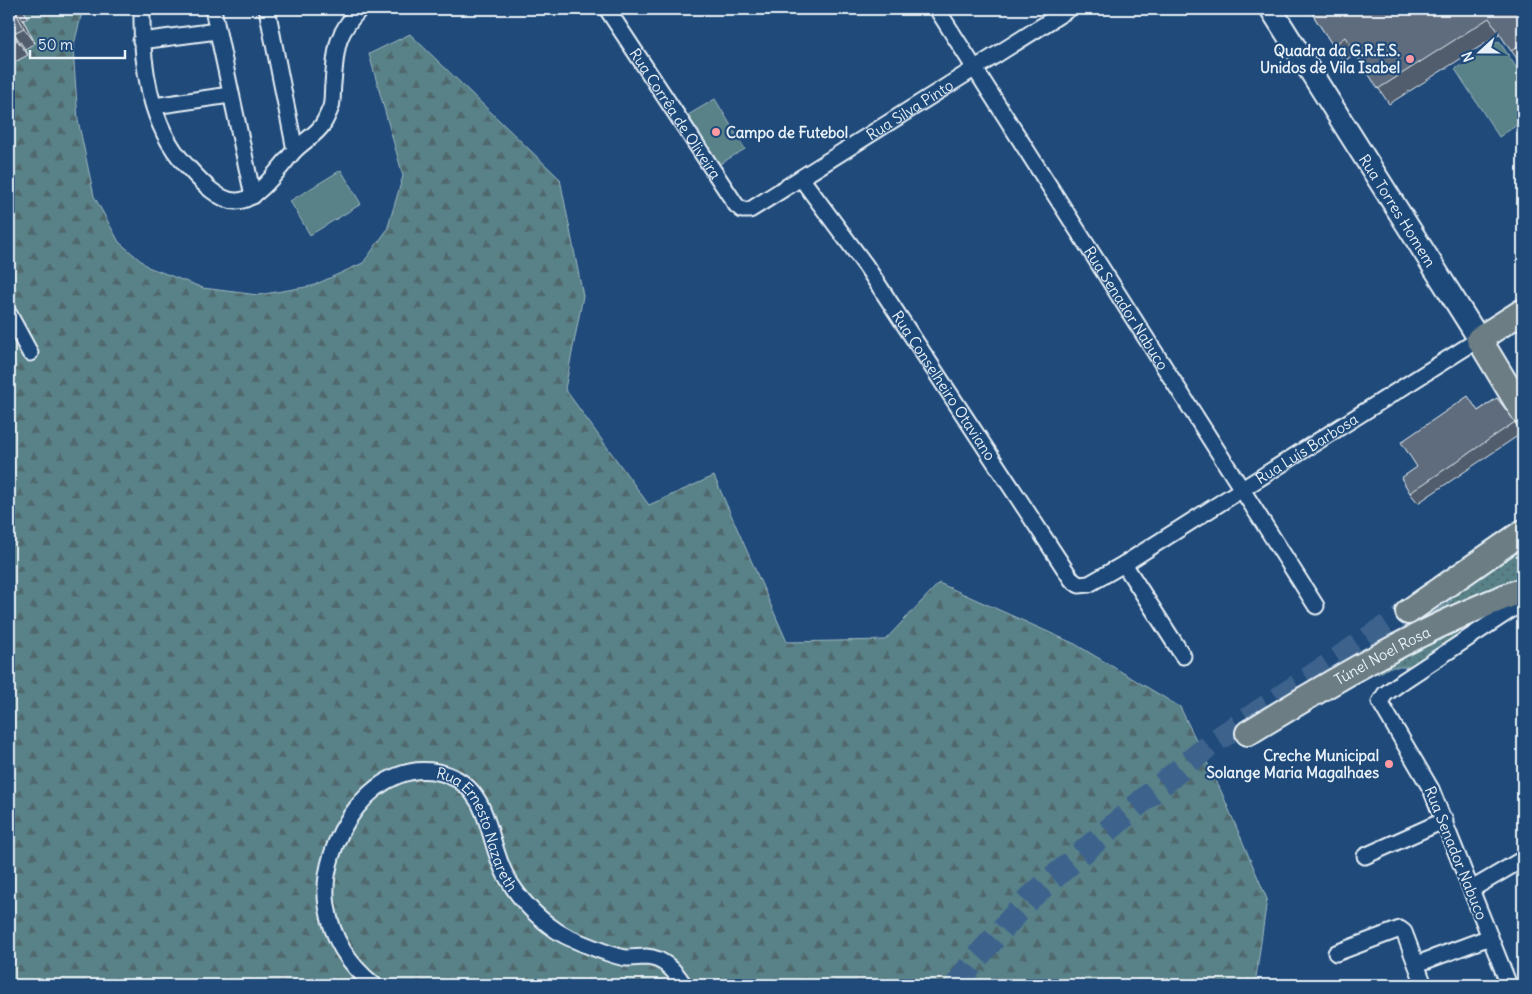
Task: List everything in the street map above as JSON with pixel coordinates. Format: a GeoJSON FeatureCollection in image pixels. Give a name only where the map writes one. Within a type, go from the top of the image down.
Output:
{"type":"FeatureCollection","features":[{"type":"Feature","properties":{"kind":"main road","name":"Rua Luís Barbosa"},"geometry":{"type":"LineString","coordinates":[[1479,339],[1523,311]]}},
{"type":"Feature","properties":{"kind":"main road","name":"Rua Torres Homem"},"geometry":{"type":"LineString","coordinates":[[1479,339],[1523,412]]}},
{"type":"Feature","properties":{"kind":"main road","name":"Túnel Noel Rosa"},"geometry":{"type":"LineString","coordinates":[[1408,612],[1523,532]]}},
{"type":"Feature","properties":{"kind":"main road","name":"Túnel Noel Rosa"},"geometry":{"type":"LineString","coordinates":[[1248,734],[1313,693],[1448,619],[1523,590]]}},
{"type":"Feature","properties":{"kind":"street"},"geometry":{"type":"LineString","coordinates":[[142,9],[141,41],[154,106],[161,126],[178,157],[200,180],[225,199],[238,202],[252,196],[295,150],[323,125],[331,106],[337,41],[348,22],[360,9]]}},
{"type":"Feature","properties":{"kind":"street"},"geometry":{"type":"LineString","coordinates":[[213,9],[252,196]]}},
{"type":"Feature","properties":{"kind":"street"},"geometry":{"type":"LineString","coordinates":[[267,9],[295,150]]}},
{"type":"Feature","properties":{"kind":"street","name":"Rua Corrêa de Oliveira"},"geometry":{"type":"LineString","coordinates":[[607,9],[736,205],[742,210],[750,210]]}},
{"type":"Feature","properties":{"kind":"street","name":"Rua Senador Nabuco"},"geometry":{"type":"LineString","coordinates":[[937,9],[1316,606]]}},
{"type":"Feature","properties":{"kind":"street","name":"Rua Silva Pinto"},"geometry":{"type":"LineString","coordinates":[[750,210],[1068,9]]}},
{"type":"Feature","properties":{"kind":"street","name":"Rua Torres Homem"},"geometry":{"type":"LineString","coordinates":[[1271,9],[1479,339]]}},
{"type":"Feature","properties":{"kind":"street"},"geometry":{"type":"LineString","coordinates":[[141,41],[217,31]]}},
{"type":"Feature","properties":{"kind":"street"},"geometry":{"type":"LineString","coordinates":[[154,106],[230,95]]}},
{"type":"Feature","properties":{"kind":"street","name":"Rua Conselheiro Otaviano"},"geometry":{"type":"LineString","coordinates":[[801,178],[866,266],[1072,580],[1079,585],[1089,584]]}},
{"type":"Feature","properties":{"kind":"street"},"geometry":{"type":"LineString","coordinates":[[9,314],[30,353]]}},
{"type":"Feature","properties":{"kind":"street","name":"Rua Luís Barbosa"},"geometry":{"type":"LineString","coordinates":[[1089,584],[1124,564],[1479,339]]}},
{"type":"Feature","properties":{"kind":"street"},"geometry":{"type":"LineString","coordinates":[[1124,564],[1182,656]]}},
{"type":"Feature","properties":{"kind":"street","name":"Rua Senador Nabuco"},"geometry":{"type":"LineString","coordinates":[[1509,985],[1431,789],[1381,705],[1381,699],[1462,641],[1523,602]]}},
{"type":"Feature","properties":{"kind":"street","name":"Rua Ernesto Nazareth"},"geometry":{"type":"LineString","coordinates":[[374,985],[352,965],[331,924],[327,904],[327,879],[332,855],[342,830],[358,806],[375,789],[405,774],[429,771],[447,775],[462,782],[477,796],[505,875],[521,900],[538,918],[560,933],[614,955],[627,958],[656,959],[667,965],[684,985]]}},
{"type":"Feature","properties":{"kind":"street"},"geometry":{"type":"LineString","coordinates":[[1365,856],[1444,820]]}},
{"type":"Feature","properties":{"kind":"street"},"geometry":{"type":"LineString","coordinates":[[1472,889],[1523,859]]}},
{"type":"Feature","properties":{"kind":"street"},"geometry":{"type":"LineString","coordinates":[[1336,953],[1400,929],[1417,964],[1424,985]]}},
{"type":"Feature","properties":{"kind":"street"},"geometry":{"type":"LineString","coordinates":[[1417,964],[1490,936]]}},
{"type":"Feature","properties":{"kind":"green space"},"geometry":{"type":"Polygon","coordinates":[[[9,9],[83,9],[73,48],[78,120],[94,196],[119,242],[148,267],[203,288],[258,295],[312,286],[363,263],[387,230],[403,176],[369,54],[410,34],[560,179],[583,296],[565,389],[649,505],[714,476],[787,642],[885,640],[939,583],[1075,644],[1180,707],[1221,791],[1267,899],[1255,985],[9,985],[9,9]]]}},
{"type":"Feature","properties":{"kind":"green space"},"geometry":{"type":"Polygon","coordinates":[[[1499,41],[1523,78],[1523,121],[1499,137],[1455,69],[1499,41]]]}},
{"type":"Feature","properties":{"kind":"green space","name":"Campo de Futebol"},"geometry":{"type":"Polygon","coordinates":[[[715,99],[745,149],[718,165],[688,115],[715,99]]]}},
{"type":"Feature","properties":{"kind":"green space"},"geometry":{"type":"Polygon","coordinates":[[[341,170],[361,204],[310,235],[290,201],[341,170]]]}},
{"type":"Feature","properties":{"kind":"green space"},"geometry":{"type":"Polygon","coordinates":[[[1508,549],[1523,561],[1523,580],[1415,625],[1452,600],[1447,597],[1416,621],[1414,615],[1508,549]]]}},
{"type":"Feature","properties":{"kind":"green space"},"geometry":{"type":"Polygon","coordinates":[[[1508,603],[1409,667],[1390,667],[1378,674],[1375,668],[1508,603]]]}},
{"type":"Feature","properties":{"kind":"building"},"geometry":{"type":"Polygon","coordinates":[[[9,9],[14,9],[24,28],[14,33],[17,40],[9,44],[9,9]]]}},
{"type":"Feature","properties":{"kind":"building","name":"Quadra da G.R.E.S. Unidos de Vila Isabel"},"geometry":{"type":"Polygon","coordinates":[[[1309,9],[1523,9],[1523,44],[1511,51],[1489,18],[1378,89],[1345,37],[1333,46],[1309,9]]]}},
{"type":"Feature","properties":{"kind":"building"},"geometry":{"type":"Polygon","coordinates":[[[1468,396],[1478,411],[1497,398],[1515,422],[1410,493],[1401,478],[1417,467],[1401,442],[1468,396]]]}},
{"type":"Feature","properties":{"kind":"tunnel"},"geometry":{"type":"LineString","coordinates":[[957,985],[973,962],[1030,898],[1212,743],[1408,612]]}},
{"type":"Feature","properties":{"kind":"place","name":"Quadra da G.R.E.S. Unidos de Vila Isabel"},"geometry":{"type":"Point","coordinates":[1410,59]}},
{"type":"Feature","properties":{"kind":"place","name":"Campo de Futebol"},"geometry":{"type":"Point","coordinates":[716,132]}},
{"type":"Feature","properties":{"kind":"place","name":"Creche Municipal Solange Maria Magalhaes"},"geometry":{"type":"Point","coordinates":[1389,764]}}]}
